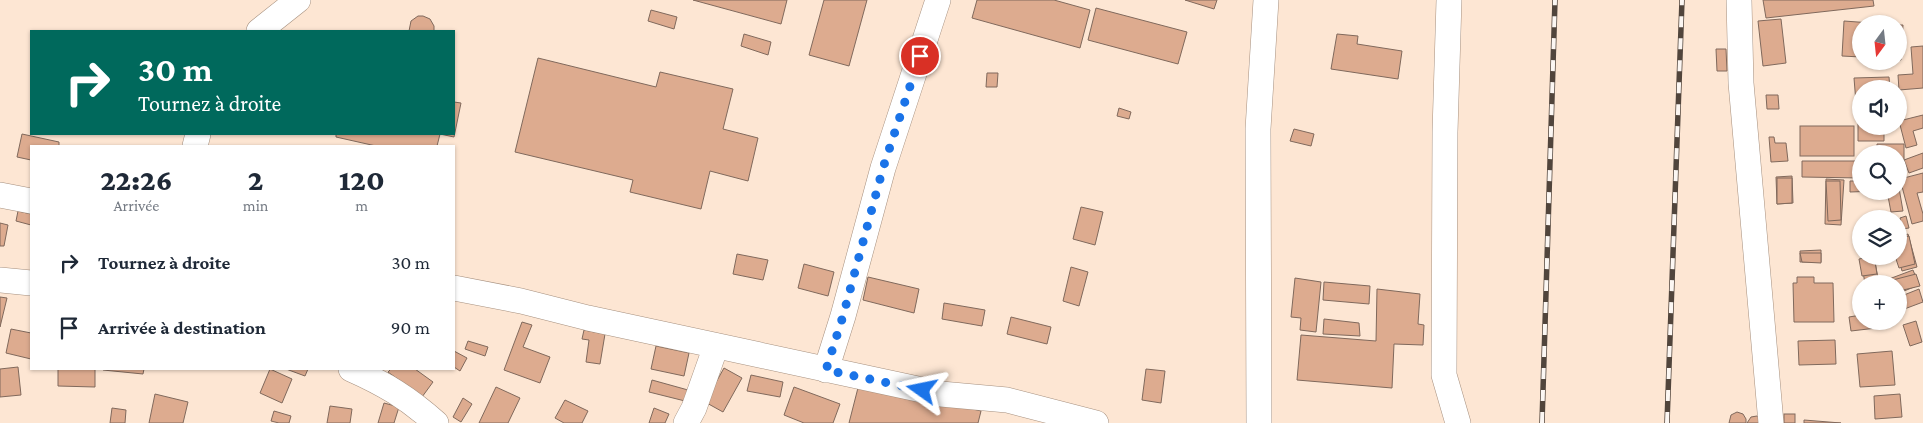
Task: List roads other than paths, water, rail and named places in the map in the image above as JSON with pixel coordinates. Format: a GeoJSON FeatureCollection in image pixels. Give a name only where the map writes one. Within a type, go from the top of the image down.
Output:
{"type":"FeatureCollection","features":[{"type":"Feature","properties":{"kind":"street"},"geometry":{"type":"LineString","coordinates":[[260,30],[298,0]]}},
{"type":"Feature","properties":{"kind":"street"},"geometry":{"type":"LineString","coordinates":[[826,370],[843,316],[883,168],[938,0]]}},
{"type":"Feature","properties":{"kind":"street"},"geometry":{"type":"LineString","coordinates":[[1259,423],[1258,129],[1266,0]]}},
{"type":"Feature","properties":{"kind":"street"},"geometry":{"type":"LineString","coordinates":[[1449,0],[1445,132],[1444,375],[1458,423]]}},
{"type":"Feature","properties":{"kind":"street"},"geometry":{"type":"LineString","coordinates":[[1739,0],[1741,83],[1771,423]]}},
{"type":"Feature","properties":{"kind":"street"},"geometry":{"type":"LineString","coordinates":[[0,195],[30,201]]}},
{"type":"Feature","properties":{"kind":"street"},"geometry":{"type":"LineString","coordinates":[[0,280],[30,283]]}},
{"type":"Feature","properties":{"kind":"street"},"geometry":{"type":"LineString","coordinates":[[455,288],[942,394],[1007,400],[1096,423]]}},
{"type":"Feature","properties":{"kind":"street"},"geometry":{"type":"LineString","coordinates":[[686,423],[694,408],[716,346]]}},
{"type":"Feature","properties":{"kind":"street"},"geometry":{"type":"LineString","coordinates":[[353,370],[382,383],[417,406],[436,423]]}},
{"type":"Feature","properties":{"kind":"railway"},"geometry":{"type":"LineString","coordinates":[[1542,423],[1555,0]]}},
{"type":"Feature","properties":{"kind":"railway"},"geometry":{"type":"LineString","coordinates":[[1667,423],[1682,0]]}}]}
